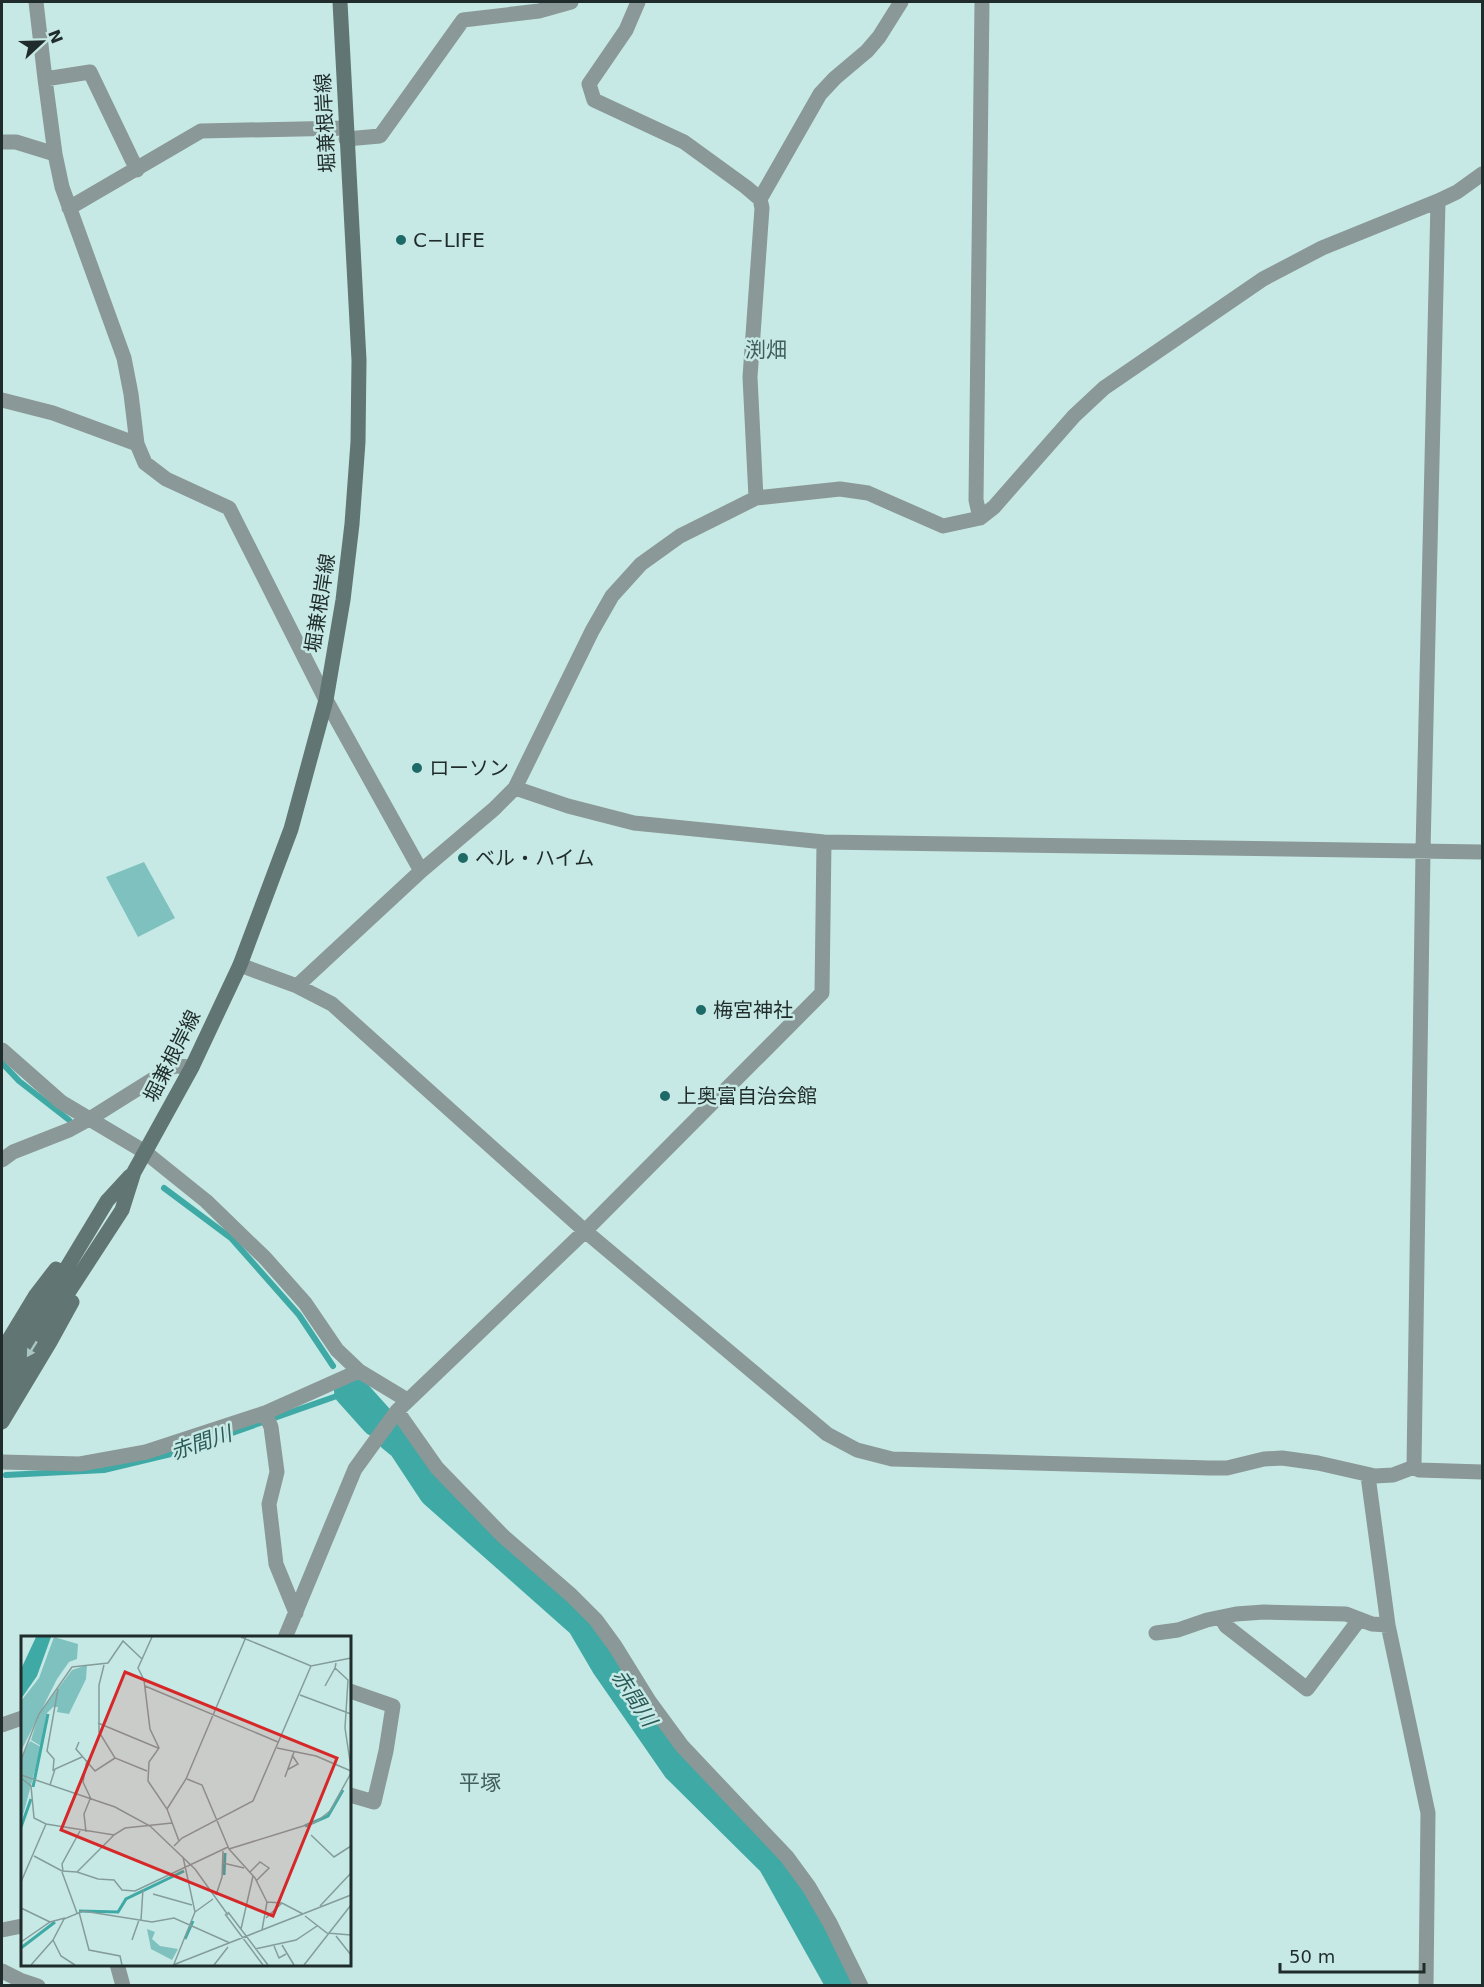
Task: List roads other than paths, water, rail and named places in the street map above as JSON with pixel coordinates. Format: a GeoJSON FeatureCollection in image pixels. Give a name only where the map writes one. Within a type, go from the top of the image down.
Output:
{"type":"FeatureCollection","features":[{"type":"Feature","properties":{"kind":"main road","name":"堀兼根岸線"},"geometry":{"type":"LineString","coordinates":[[2,1422],[50,1342],[122,1210],[134,1172],[192,1067],[240,965],[291,829],[326,700],[344,600],[358,442],[359,360],[340,2]]}},
{"type":"Feature","properties":{"kind":"main road","name":"堀兼根岸線"},"geometry":{"type":"LineString","coordinates":[[2,1351],[36,1295],[107,1202],[134,1172]]}},
{"type":"Feature","properties":{"kind":"main road","name":"堀兼根岸線"},"geometry":{"type":"LineString","coordinates":[[2,1375],[107,1202]]}},
{"type":"Feature","properties":{"kind":"main road","name":"堀兼根岸線"},"geometry":{"type":"LineString","coordinates":[[2,1398],[122,1210]]}},
{"type":"Feature","properties":{"kind":"street"},"geometry":{"type":"LineString","coordinates":[[36,2],[55,154],[62,187],[124,358],[137,444],[145,463],[166,479],[229,508],[326,700],[421,871]]}},
{"type":"Feature","properties":{"kind":"street"},"geometry":{"type":"LineString","coordinates":[[69,208],[201,131],[380,136],[463,20],[539,11],[571,2]]}},
{"type":"Feature","properties":{"kind":"street"},"geometry":{"type":"LineString","coordinates":[[638,2],[626,30],[589,84],[594,100],[684,142],[760,199],[762,208],[750,377],[756,498]]}},
{"type":"Feature","properties":{"kind":"street"},"geometry":{"type":"LineString","coordinates":[[760,199],[820,94],[867,51],[879,37],[901,2]]}},
{"type":"Feature","properties":{"kind":"street"},"geometry":{"type":"LineString","coordinates":[[980,518],[976,500],[982,2]]}},
{"type":"Feature","properties":{"kind":"street"},"geometry":{"type":"LineString","coordinates":[[45,79],[90,72],[137,170]]}},
{"type":"Feature","properties":{"kind":"street"},"geometry":{"type":"LineString","coordinates":[[2,142],[15,142],[55,154]]}},
{"type":"Feature","properties":{"kind":"street"},"geometry":{"type":"LineString","coordinates":[[297,986],[515,788],[592,631],[612,596],[641,564],[680,536],[756,498],[840,489],[868,493],[943,526],[980,518],[994,507],[1074,416],[1104,388],[1263,279],[1322,248],[1438,201],[1482,174]]}},
{"type":"Feature","properties":{"kind":"street"},"geometry":{"type":"LineString","coordinates":[[1414,1467],[1423,851],[1438,201]]}},
{"type":"Feature","properties":{"kind":"street"},"geometry":{"type":"LineString","coordinates":[[2,400],[53,413],[137,444]]}},
{"type":"Feature","properties":{"kind":"street"},"geometry":{"type":"LineString","coordinates":[[515,788],[568,806],[634,823],[824,842],[1482,852]]}},
{"type":"Feature","properties":{"kind":"street"},"geometry":{"type":"LineString","coordinates":[[286,1636],[355,1469],[402,1406],[585,1232],[822,993],[824,842]]}},
{"type":"Feature","properties":{"kind":"street"},"geometry":{"type":"LineString","coordinates":[[240,965],[297,986],[332,1004],[585,1232],[827,1434],[857,1450],[892,1459],[1210,1468],[1227,1468],[1282,1458],[1318,1463],[1368,1476],[1393,1475],[1414,1467]]}},
{"type":"Feature","properties":{"kind":"street"},"geometry":{"type":"LineString","coordinates":[[2,1050],[61,1102],[80,1124],[145,1152],[206,1201],[265,1258],[305,1303],[337,1350],[402,1406],[437,1468],[503,1536],[596,1620],[649,1701],[682,1746],[787,1857],[809,1887],[830,1923],[861,1986]]}},
{"type":"Feature","properties":{"kind":"street"},"geometry":{"type":"LineString","coordinates":[[2,1160],[14,1152],[80,1124],[174,1066],[192,1067]]}},
{"type":"Feature","properties":{"kind":"street"},"geometry":{"type":"LineString","coordinates":[[2,1462],[80,1464],[146,1452],[268,1420],[359,1371]]}},
{"type":"Feature","properties":{"kind":"street"},"geometry":{"type":"LineString","coordinates":[[268,1420],[277,1472],[270,1504],[276,1564],[296,1613]]}},
{"type":"Feature","properties":{"kind":"street"},"geometry":{"type":"LineString","coordinates":[[1414,1467],[1419,1470],[1482,1472]]}},
{"type":"Feature","properties":{"kind":"street"},"geometry":{"type":"LineString","coordinates":[[1368,1476],[1388,1625],[1428,1813],[1426,1986]]}},
{"type":"Feature","properties":{"kind":"street"},"geometry":{"type":"LineString","coordinates":[[1156,1633],[1178,1630],[1207,1620],[1236,1614],[1264,1612],[1346,1614],[1372,1624],[1388,1625]]}},
{"type":"Feature","properties":{"kind":"street"},"geometry":{"type":"LineString","coordinates":[[1221,1618],[1226,1626],[1307,1689],[1359,1620]]}},
{"type":"Feature","properties":{"kind":"street"},"geometry":{"type":"LineString","coordinates":[[351,1691],[393,1706],[386,1751],[374,1802],[351,1795]]}},
{"type":"Feature","properties":{"kind":"street"},"geometry":{"type":"LineString","coordinates":[[2,1725],[21,1718]]}},
{"type":"Feature","properties":{"kind":"street"},"geometry":{"type":"LineString","coordinates":[[2,1930],[21,1926]]}},
{"type":"Feature","properties":{"kind":"street"},"geometry":{"type":"LineString","coordinates":[[117,1966],[123,1986]]}},
{"type":"Feature","properties":{"kind":"street"},"geometry":{"type":"LineString","coordinates":[[2,1971],[38,1986]]}},
{"type":"Feature","properties":{"kind":"waterway"},"geometry":{"type":"LineString","coordinates":[[2,1063],[19,1081],[69,1120]]}},
{"type":"Feature","properties":{"kind":"waterway"},"geometry":{"type":"LineString","coordinates":[[164,1188],[231,1238],[299,1315],[333,1366]]}},
{"type":"Feature","properties":{"kind":"waterway","name":"赤間川"},"geometry":{"type":"LineString","coordinates":[[6,1475],[104,1470],[175,1453],[351,1391]]}},
{"type":"Feature","properties":{"kind":"waterway","name":"赤間川"},"geometry":{"type":"LineString","coordinates":[[351,1391],[377,1420]]}},
{"type":"Feature","properties":{"kind":"waterway","name":"赤間川"},"geometry":{"type":"LineString","coordinates":[[393,1435],[404,1444],[435,1491],[583,1622],[607,1663],[679,1767],[774,1861],[844,1986]]}},
{"type":"Feature","properties":{"kind":"place","name":"C−LIFE"},"geometry":{"type":"Point","coordinates":[401,240]}},
{"type":"Feature","properties":{"kind":"place","name":"ローソン"},"geometry":{"type":"Point","coordinates":[417,768]}},
{"type":"Feature","properties":{"kind":"place","name":"ベル・ハイム"},"geometry":{"type":"Point","coordinates":[463,858]}},
{"type":"Feature","properties":{"kind":"place","name":"梅宮神社"},"geometry":{"type":"Point","coordinates":[701,1010]}},
{"type":"Feature","properties":{"kind":"place","name":"上奥富自治会館"},"geometry":{"type":"Point","coordinates":[665,1096]}},
{"type":"Feature","properties":{"kind":"district","name":"渕畑"},"geometry":{"type":"Point","coordinates":[766,350]}},
{"type":"Feature","properties":{"kind":"district","name":"平塚"},"geometry":{"type":"Point","coordinates":[480,1783]}}]}
